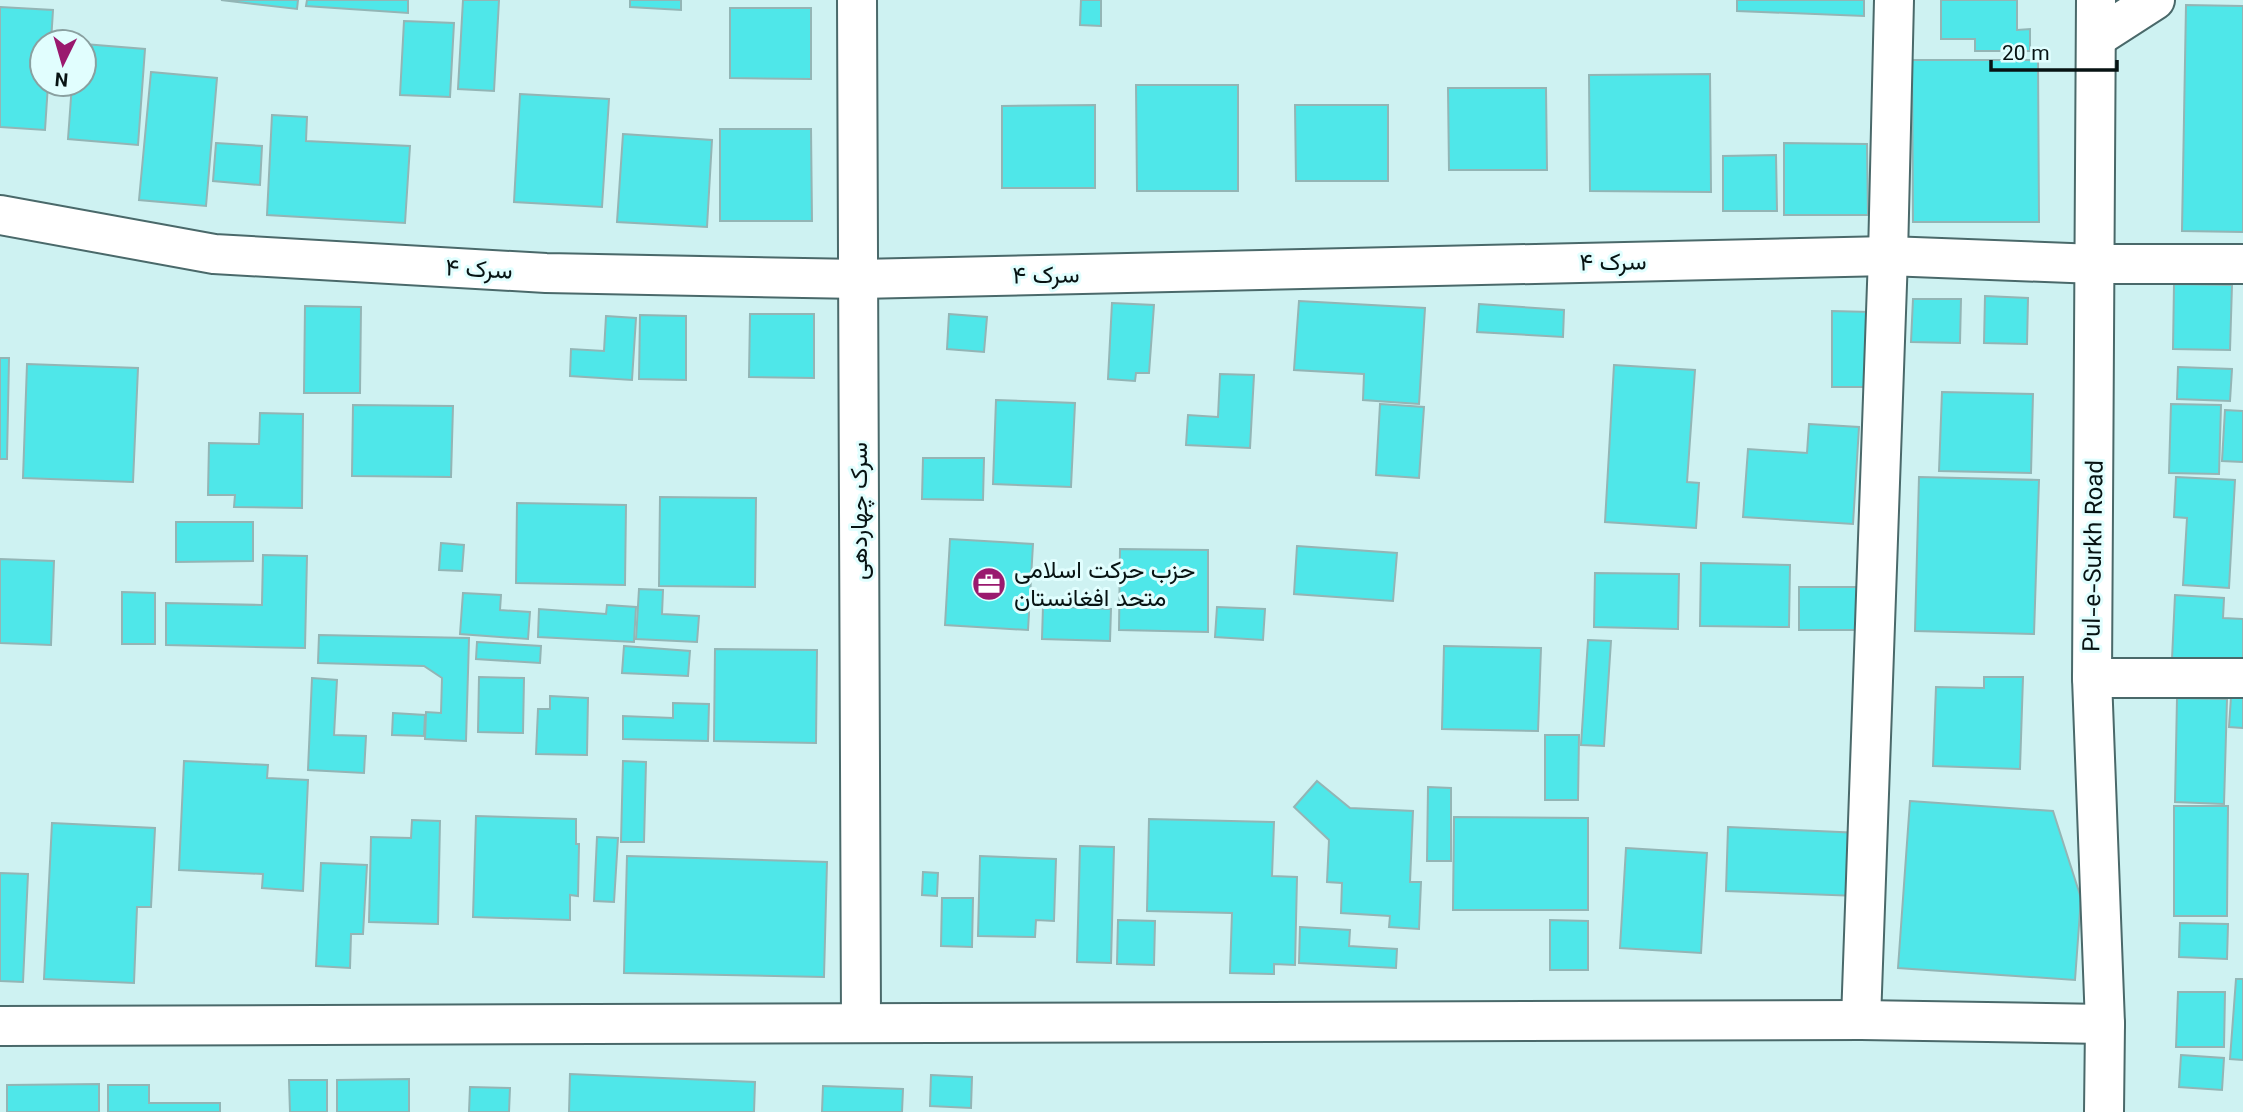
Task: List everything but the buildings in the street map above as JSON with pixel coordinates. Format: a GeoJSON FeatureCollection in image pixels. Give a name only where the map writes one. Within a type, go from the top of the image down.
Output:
{"type":"FeatureCollection","features":[{"type":"Feature","properties":{"kind":"street","name":"سرک چهاردهی"},"geometry":{"type":"LineString","coordinates":[[857,0],[861,1022]]}},
{"type":"Feature","properties":{"kind":"street"},"geometry":{"type":"LineString","coordinates":[[1861,1020],[1888,256],[1894,0]]}},
{"type":"Feature","properties":{"kind":"street","name":"Pul-e-Surkh Road"},"geometry":{"type":"LineString","coordinates":[[2096,0],[2092,678],[2105,1024],[2105,1112]]}},
{"type":"Feature","properties":{"kind":"street"},"geometry":{"type":"LineString","coordinates":[[2096,38],[2155,0]]}},
{"type":"Feature","properties":{"kind":"street","name":"سرک ۴"},"geometry":{"type":"LineString","coordinates":[[0,215],[214,254],[546,273],[859,279],[1888,256],[2096,264],[2243,264]]}},
{"type":"Feature","properties":{"kind":"street"},"geometry":{"type":"LineString","coordinates":[[2092,678],[2243,678]]}},
{"type":"Feature","properties":{"kind":"street"},"geometry":{"type":"LineString","coordinates":[[0,1026],[1861,1020],[2105,1024]]}},
{"type":"Feature","properties":{"kind":"place","name":"حزب حرکت اسلامی متحد افغانستان"},"geometry":{"type":"Point","coordinates":[989,584]}}]}
